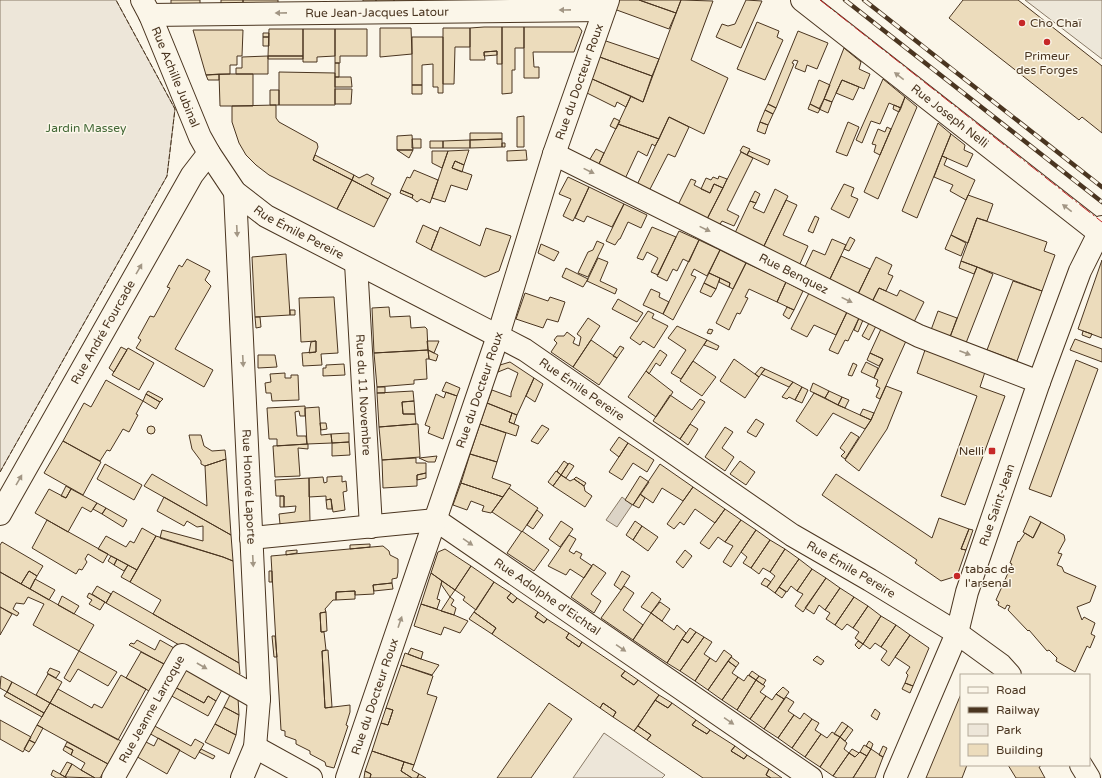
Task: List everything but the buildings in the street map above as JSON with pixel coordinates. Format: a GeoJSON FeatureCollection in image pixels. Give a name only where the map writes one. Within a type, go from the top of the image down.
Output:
{"type":"FeatureCollection","features":[{"type":"Feature","properties":{"kind":"street","name":"Rue Joseph Nelli"},"geometry":{"type":"LineString","coordinates":[[802,0],[1100,229]]}},
{"type":"Feature","properties":{"kind":"street","name":"Rue Jean-Jacques Latour"},"geometry":{"type":"LineString","coordinates":[[146,7],[606,5]]}},
{"type":"Feature","properties":{"kind":"street","name":"Rue du Docteur Roux"},"geometry":{"type":"LineString","coordinates":[[347,778],[498,336],[554,154],[606,5]]}},
{"type":"Feature","properties":{"kind":"street","name":"Rue Achille Jubinal"},"geometry":{"type":"LineString","coordinates":[[146,7],[200,137],[209,153]]}},
{"type":"Feature","properties":{"kind":"street","name":"Rue Émile Pereire"},"geometry":{"type":"LineString","coordinates":[[209,153],[235,192],[266,216],[525,350],[792,535],[870,580],[956,633],[1001,665],[1009,674]]}},
{"type":"Feature","properties":{"kind":"street","name":"Rue André Fourcade"},"geometry":{"type":"LineString","coordinates":[[0,514],[192,175],[209,153]]}},
{"type":"Feature","properties":{"kind":"street","name":"Rue Benquez"},"geometry":{"type":"LineString","coordinates":[[554,154],[919,336],[1039,382]]}},
{"type":"Feature","properties":{"kind":"street","name":"Rue Honoré Laporte"},"geometry":{"type":"LineString","coordinates":[[235,192],[260,699],[255,747],[242,778]]}},
{"type":"Feature","properties":{"kind":"street","name":"Rue Saint-Jean"},"geometry":{"type":"LineString","coordinates":[[895,778],[956,633],[967,592],[1039,382],[1080,271],[1100,229]]}},
{"type":"Feature","properties":{"kind":"street","name":"Rue du 11 Novembre"},"geometry":{"type":"LineString","coordinates":[[356,263],[371,526]]}},
{"type":"Feature","properties":{"kind":"street"},"geometry":{"type":"LineString","coordinates":[[252,538],[436,520]]}},
{"type":"Feature","properties":{"kind":"street","name":"Rue Adolphe d'Eichtal"},"geometry":{"type":"LineString","coordinates":[[436,520],[812,778]]}},
{"type":"Feature","properties":{"kind":"street","name":"Rue Jeanne Larroque"},"geometry":{"type":"LineString","coordinates":[[113,778],[182,655],[260,699]]}},
{"type":"Feature","properties":{"kind":"street"},"geometry":{"type":"LineString","coordinates":[[255,747],[256,778]]}},
{"type":"Feature","properties":{"kind":"street"},"geometry":{"type":"LineString","coordinates":[[255,747],[311,778]]}},
{"type":"Feature","properties":{"kind":"street"},"geometry":{"type":"LineString","coordinates":[[1082,766],[1090,778]]}},
{"type":"Feature","properties":{"kind":"green space","name":"Jardin Massey"},"geometry":{"type":"Polygon","coordinates":[[[0,0],[116,0],[175,109],[167,176],[0,472],[0,0]]]}},
{"type":"Feature","properties":{"kind":"green space"},"geometry":{"type":"Polygon","coordinates":[[[604,733],[665,775],[662,778],[573,778],[604,733]]]}},
{"type":"Feature","properties":{"kind":"shaded area"},"geometry":{"type":"Polygon","coordinates":[[[1025,0],[1102,0],[1102,59],[1025,0]]]}},
{"type":"Feature","properties":{"kind":"shaded area"},"geometry":{"type":"Polygon","coordinates":[[[622,497],[632,505],[617,527],[606,520],[622,497]]]}},
{"type":"Feature","properties":{"kind":"railway"},"geometry":{"type":"LineString","coordinates":[[845,0],[1102,202]]}},
{"type":"Feature","properties":{"kind":"railway"},"geometry":{"type":"LineString","coordinates":[[864,0],[1102,187]]}},
{"type":"Feature","properties":{"kind":"fence"},"geometry":{"type":"LineString","coordinates":[[0,472],[167,176],[175,109],[116,0]]}},
{"type":"Feature","properties":{"kind":"power"},"geometry":{"type":"LineString","coordinates":[[820,0],[1102,222]]}},
{"type":"Feature","properties":{"kind":"place","name":"Cho Chaï"},"geometry":{"type":"Point","coordinates":[1022,23]}},
{"type":"Feature","properties":{"kind":"place","name":"Primeur des Forges"},"geometry":{"type":"Point","coordinates":[1047,42]}},
{"type":"Feature","properties":{"kind":"place","name":"Nelli"},"geometry":{"type":"Point","coordinates":[992,451]}},
{"type":"Feature","properties":{"kind":"place","name":"tabac de l'arsenal"},"geometry":{"type":"Point","coordinates":[957,576]}}]}
